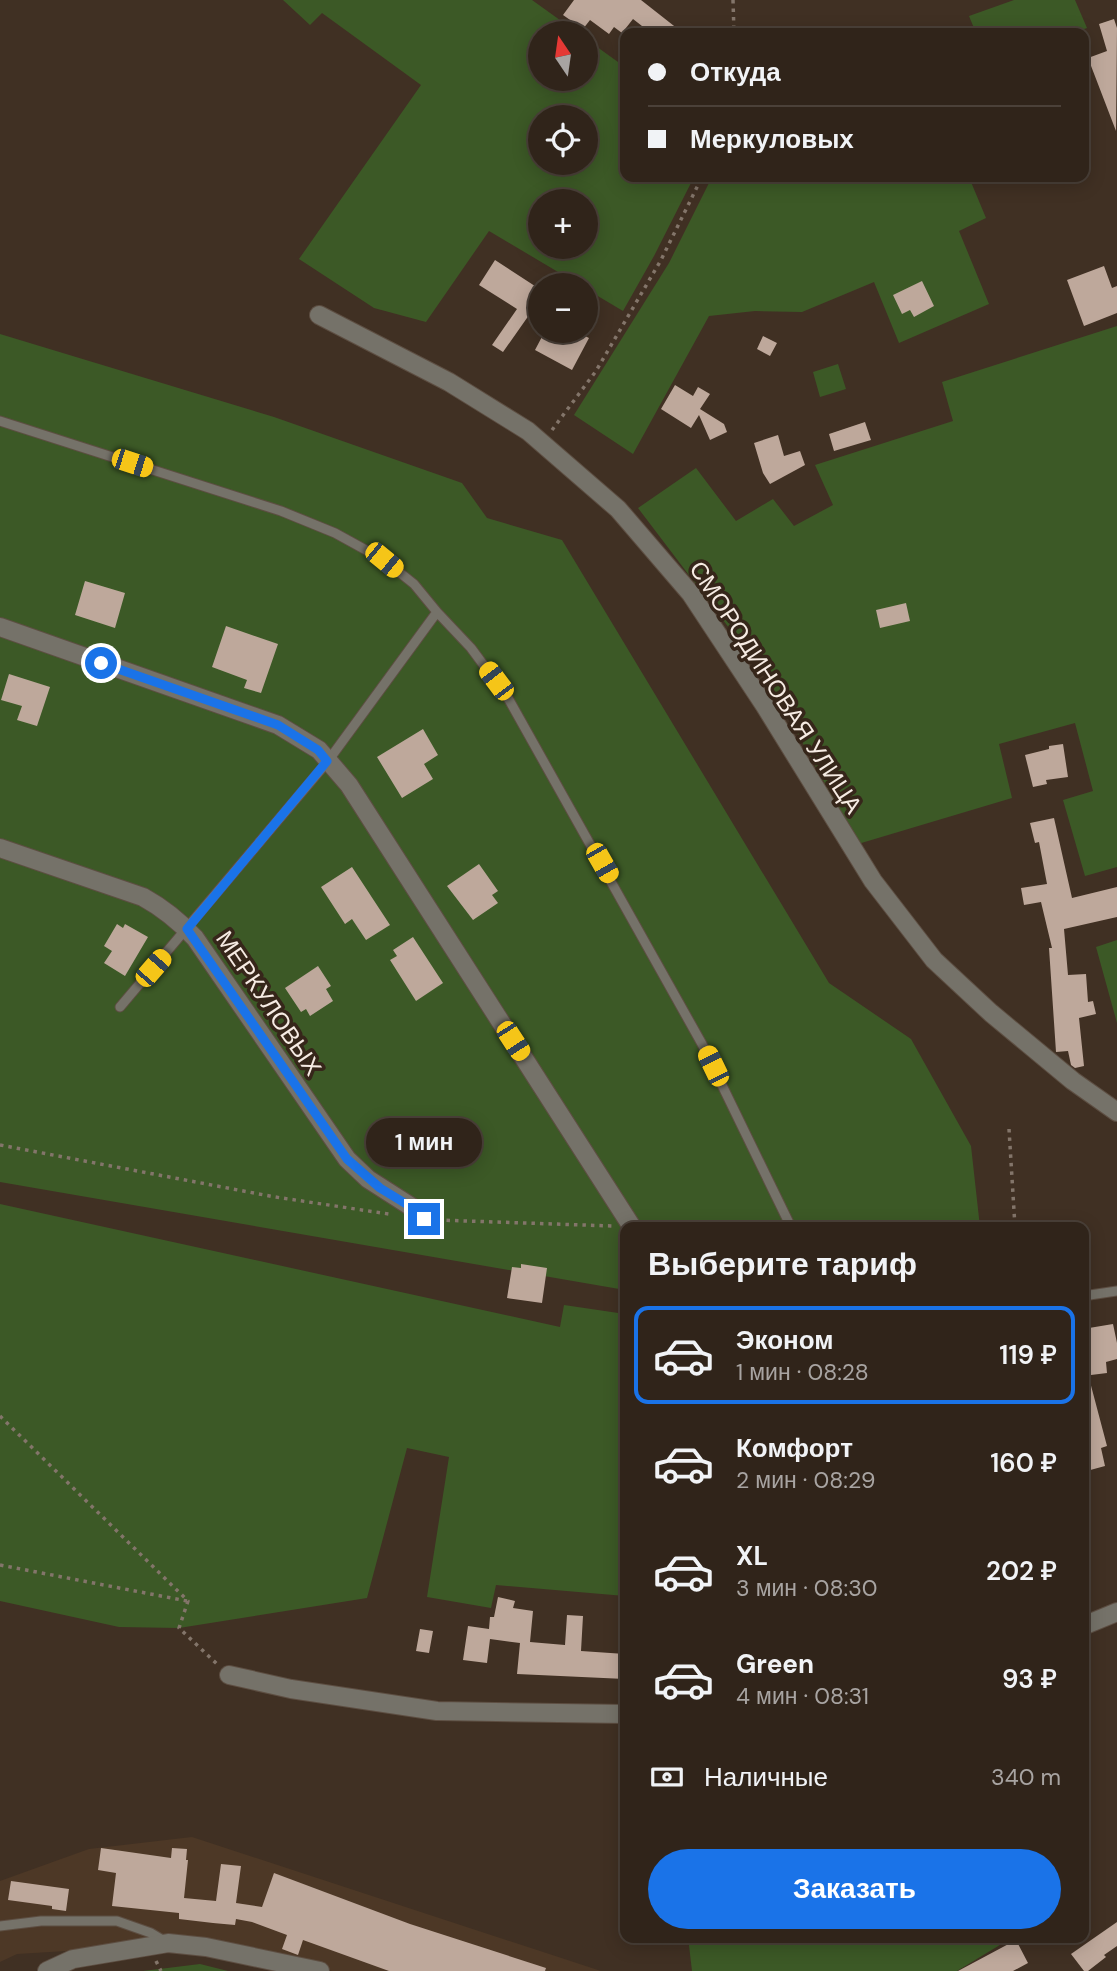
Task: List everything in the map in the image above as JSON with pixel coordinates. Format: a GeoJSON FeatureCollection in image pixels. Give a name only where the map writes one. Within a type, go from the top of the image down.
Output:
{"type":"FeatureCollection","features":[{"type":"Feature","properties":{"kind":"street","name":"СМОРОДИНОВАЯ УЛИЦА"},"geometry":{"type":"LineString","coordinates":[[319,315],[449,382],[528,431],[618,509],[691,594],[765,706],[873,881],[934,960],[991,1013],[1073,1081],[1117,1112]]}},
{"type":"Feature","properties":{"kind":"street"},"geometry":{"type":"LineString","coordinates":[[0,627],[278,725],[318,750],[349,785],[629,1222]]}},
{"type":"Feature","properties":{"kind":"street","name":"МЕРКУЛОВЫХ"},"geometry":{"type":"LineString","coordinates":[[0,848],[143,897],[170,914],[187,929],[347,1159],[374,1183],[421,1213],[424,1219]]}},
{"type":"Feature","properties":{"kind":"street"},"geometry":{"type":"LineString","coordinates":[[1089,1624],[1117,1612]]}},
{"type":"Feature","properties":{"kind":"street"},"geometry":{"type":"LineString","coordinates":[[229,1675],[291,1689],[438,1711],[620,1714]]}},
{"type":"Feature","properties":{"kind":"street"},"geometry":{"type":"LineString","coordinates":[[47,1971],[74,1959],[168,1943],[206,1947],[320,1971]]}},
{"type":"Feature","properties":{"kind":"lane"},"geometry":{"type":"LineString","coordinates":[[0,421],[281,511],[335,533],[384,560],[414,584],[471,648],[515,709],[702,1044],[789,1222]]}},
{"type":"Feature","properties":{"kind":"lane"},"geometry":{"type":"LineString","coordinates":[[120,1007],[327,761],[437,612]]}},
{"type":"Feature","properties":{"kind":"lane"},"geometry":{"type":"LineString","coordinates":[[1089,1295],[1117,1290]]}},
{"type":"Feature","properties":{"kind":"lane"},"geometry":{"type":"LineString","coordinates":[[0,1926],[41,1922],[117,1921],[168,1943]]}},
{"type":"Feature","properties":{"kind":"path"},"geometry":{"type":"LineString","coordinates":[[733,0],[734,28]]}},
{"type":"Feature","properties":{"kind":"path"},"geometry":{"type":"LineString","coordinates":[[542,443],[596,371],[661,260],[700,182]]}},
{"type":"Feature","properties":{"kind":"path"},"geometry":{"type":"LineString","coordinates":[[1009,1129],[1015,1222]]}},
{"type":"Feature","properties":{"kind":"path"},"geometry":{"type":"LineString","coordinates":[[0,1145],[275,1197],[424,1219],[612,1226]]}},
{"type":"Feature","properties":{"kind":"path"},"geometry":{"type":"LineString","coordinates":[[0,1416],[188,1601]]}},
{"type":"Feature","properties":{"kind":"path"},"geometry":{"type":"LineString","coordinates":[[0,1565],[188,1601]]}},
{"type":"Feature","properties":{"kind":"path"},"geometry":{"type":"LineString","coordinates":[[188,1601],[179,1628],[229,1675]]}},
{"type":"Feature","properties":{"kind":"shaded area"},"geometry":{"type":"Polygon","coordinates":[[[192,1837],[601,1971],[332,1971],[284,1954],[180,1939],[99,1949],[17,1954],[0,1962],[0,1881],[89,1849],[192,1837]]]}},
{"type":"Feature","properties":{"kind":"green space"},"geometry":{"type":"Polygon","coordinates":[[[283,0],[532,0],[561,21],[528,21],[528,91],[598,91],[598,48],[620,63],[620,182],[691,182],[623,311],[598,296],[598,273],[560,273],[536,259],[598,259],[598,189],[528,189],[528,254],[489,231],[426,322],[374,308],[299,259],[421,85],[322,13],[310,25],[283,0]]]}},
{"type":"Feature","properties":{"kind":"green space"},"geometry":{"type":"Polygon","coordinates":[[[1014,0],[1075,0],[1087,28],[974,28],[969,16],[1014,0]]]}},
{"type":"Feature","properties":{"kind":"green space"},"geometry":{"type":"Polygon","coordinates":[[[710,182],[971,182],[986,218],[959,231],[989,304],[899,343],[874,282],[802,312],[755,311],[709,316],[633,454],[574,415],[669,263],[710,182]]]}},
{"type":"Feature","properties":{"kind":"green space"},"geometry":{"type":"Polygon","coordinates":[[[1117,326],[1117,867],[1085,876],[1063,800],[1093,791],[1075,723],[999,744],[1012,798],[858,844],[767,678],[638,508],[696,468],[736,521],[773,499],[794,526],[833,505],[815,465],[953,421],[942,382],[1117,326]]]}},
{"type":"Feature","properties":{"kind":"green space"},"geometry":{"type":"Polygon","coordinates":[[[0,334],[274,417],[462,483],[487,518],[562,540],[829,983],[911,1039],[971,1146],[979,1222],[620,1222],[620,1289],[0,1182],[0,334]]]}},
{"type":"Feature","properties":{"kind":"green space"},"geometry":{"type":"Polygon","coordinates":[[[838,364],[846,389],[820,397],[813,372],[838,364]]]}},
{"type":"Feature","properties":{"kind":"green space"},"geometry":{"type":"Polygon","coordinates":[[[1117,940],[1117,1023],[1096,947],[1117,940]]]}},
{"type":"Feature","properties":{"kind":"green space"},"geometry":{"type":"Polygon","coordinates":[[[0,1204],[560,1327],[564,1305],[620,1313],[620,1596],[496,1585],[491,1608],[427,1597],[449,1457],[407,1448],[367,1598],[179,1628],[119,1627],[0,1601],[0,1204]]]}},
{"type":"Feature","properties":{"kind":"green space"},"geometry":{"type":"Polygon","coordinates":[[[689,1943],[1003,1943],[957,1971],[692,1971],[689,1943]]]}},
{"type":"Feature","properties":{"kind":"green space"},"geometry":{"type":"Polygon","coordinates":[[[200,1964],[228,1971],[143,1971],[200,1964]]]}},
{"type":"Feature","properties":{"kind":"building"},"geometry":{"type":"Polygon","coordinates":[[[574,0],[641,0],[677,28],[645,28],[633,19],[626,28],[620,28],[620,32],[614,27],[609,34],[598,26],[598,21],[572,21],[563,15],[574,0]]]}},
{"type":"Feature","properties":{"kind":"building"},"geometry":{"type":"Polygon","coordinates":[[[1114,19],[1117,28],[1116,131],[1089,61],[1089,58],[1107,51],[1099,24],[1114,19]]]}},
{"type":"Feature","properties":{"kind":"building"},"geometry":{"type":"Polygon","coordinates":[[[495,260],[528,282],[528,316],[503,352],[492,345],[517,309],[479,285],[495,260]]]}},
{"type":"Feature","properties":{"kind":"building"},"geometry":{"type":"Polygon","coordinates":[[[1104,266],[1112,288],[1117,286],[1117,313],[1084,326],[1067,280],[1104,266]]]}},
{"type":"Feature","properties":{"kind":"building"},"geometry":{"type":"Polygon","coordinates":[[[922,281],[934,306],[914,317],[910,310],[902,314],[893,295],[922,281]]]}},
{"type":"Feature","properties":{"kind":"building"},"geometry":{"type":"Polygon","coordinates":[[[763,336],[777,343],[770,356],[757,349],[763,336]]]}},
{"type":"Feature","properties":{"kind":"building"},"geometry":{"type":"Polygon","coordinates":[[[539,343],[586,343],[572,370],[535,350],[539,343]]]}},
{"type":"Feature","properties":{"kind":"building"},"geometry":{"type":"Polygon","coordinates":[[[675,385],[693,396],[698,387],[710,394],[700,409],[724,424],[727,432],[710,440],[699,415],[691,428],[661,409],[675,385]]]}},
{"type":"Feature","properties":{"kind":"building"},"geometry":{"type":"Polygon","coordinates":[[[865,422],[871,440],[834,451],[829,434],[865,422]]]}},
{"type":"Feature","properties":{"kind":"building"},"geometry":{"type":"Polygon","coordinates":[[[778,435],[784,456],[800,451],[805,465],[770,484],[763,473],[754,443],[778,435]]]}},
{"type":"Feature","properties":{"kind":"building"},"geometry":{"type":"Polygon","coordinates":[[[85,581],[125,593],[115,628],[75,615],[85,581]]]}},
{"type":"Feature","properties":{"kind":"building"},"geometry":{"type":"Polygon","coordinates":[[[906,603],[910,621],[880,628],[876,610],[906,603]]]}},
{"type":"Feature","properties":{"kind":"building"},"geometry":{"type":"Polygon","coordinates":[[[226,626],[278,644],[261,693],[244,688],[247,680],[212,667],[226,626]]]}},
{"type":"Feature","properties":{"kind":"building"},"geometry":{"type":"Polygon","coordinates":[[[9,674],[50,687],[37,726],[17,720],[22,706],[1,700],[9,674]]]}},
{"type":"Feature","properties":{"kind":"building"},"geometry":{"type":"Polygon","coordinates":[[[423,729],[438,755],[424,764],[433,779],[402,798],[377,757],[423,729]]]}},
{"type":"Feature","properties":{"kind":"building"},"geometry":{"type":"Polygon","coordinates":[[[1063,744],[1068,777],[1046,780],[1047,784],[1033,787],[1025,755],[1063,744]]]}},
{"type":"Feature","properties":{"kind":"building"},"geometry":{"type":"Polygon","coordinates":[[[1054,818],[1072,898],[1117,887],[1117,917],[1064,929],[1068,975],[1086,974],[1088,1002],[1093,1001],[1096,1014],[1079,1018],[1084,1066],[1075,1068],[1071,1065],[1068,1051],[1056,1052],[1049,948],[1052,948],[1041,902],[1024,905],[1021,888],[1047,884],[1039,842],[1035,843],[1030,823],[1054,818]]]}},
{"type":"Feature","properties":{"kind":"building"},"geometry":{"type":"Polygon","coordinates":[[[479,864],[498,891],[492,895],[498,903],[473,920],[447,886],[479,864]]]}},
{"type":"Feature","properties":{"kind":"building"},"geometry":{"type":"Polygon","coordinates":[[[352,867],[390,925],[366,940],[352,919],[345,924],[321,887],[352,867]]]}},
{"type":"Feature","properties":{"kind":"building"},"geometry":{"type":"Polygon","coordinates":[[[117,924],[123,928],[125,924],[148,937],[125,976],[104,963],[112,951],[104,946],[117,924]]]}},
{"type":"Feature","properties":{"kind":"building"},"geometry":{"type":"Polygon","coordinates":[[[413,937],[443,983],[416,1001],[390,960],[397,956],[393,950],[413,937]]]}},
{"type":"Feature","properties":{"kind":"building"},"geometry":{"type":"Polygon","coordinates":[[[318,966],[331,986],[326,989],[333,1001],[310,1016],[306,1009],[301,1012],[285,988],[318,966]]]}},
{"type":"Feature","properties":{"kind":"building"},"geometry":{"type":"Polygon","coordinates":[[[521,1264],[547,1268],[542,1303],[507,1298],[512,1267],[521,1268],[521,1264]]]}},
{"type":"Feature","properties":{"kind":"building"},"geometry":{"type":"Polygon","coordinates":[[[1113,1324],[1117,1359],[1106,1362],[1107,1373],[1091,1375],[1089,1328],[1113,1324]]]}},
{"type":"Feature","properties":{"kind":"building"},"geometry":{"type":"Polygon","coordinates":[[[1089,1378],[1107,1446],[1101,1448],[1105,1466],[1089,1470],[1089,1378]]]}},
{"type":"Feature","properties":{"kind":"building"},"geometry":{"type":"Polygon","coordinates":[[[498,1597],[515,1601],[513,1608],[533,1611],[530,1642],[565,1645],[567,1615],[583,1616],[581,1651],[620,1654],[620,1679],[517,1674],[520,1643],[490,1639],[487,1663],[463,1660],[468,1626],[489,1629],[490,1617],[494,1617],[498,1597]]]}},
{"type":"Feature","properties":{"kind":"building"},"geometry":{"type":"Polygon","coordinates":[[[420,1629],[433,1631],[429,1653],[416,1651],[420,1629]]]}},
{"type":"Feature","properties":{"kind":"building"},"geometry":{"type":"Polygon","coordinates":[[[101,1848],[171,1858],[172,1848],[187,1849],[184,1898],[216,1901],[221,1864],[241,1866],[236,1903],[262,1907],[274,1873],[410,1924],[546,1968],[545,1971],[389,1971],[303,1940],[298,1955],[282,1949],[287,1935],[252,1922],[236,1919],[235,1925],[213,1923],[179,1919],[179,1913],[112,1906],[116,1873],[98,1870],[101,1848]]]}},
{"type":"Feature","properties":{"kind":"building"},"geometry":{"type":"Polygon","coordinates":[[[11,1881],[69,1889],[66,1911],[52,1909],[52,1906],[8,1900],[11,1881]]]}},
{"type":"Feature","properties":{"kind":"building"},"geometry":{"type":"Polygon","coordinates":[[[1117,1922],[1117,1946],[1088,1971],[1084,1971],[1071,1954],[1117,1922]]]}},
{"type":"Feature","properties":{"kind":"building"},"geometry":{"type":"Polygon","coordinates":[[[1010,1943],[1018,1943],[1028,1963],[1013,1971],[958,1971],[1010,1943]]]}},
{"type":"Feature","properties":{"kind":"route"},"geometry":{"type":"LineString","coordinates":[[101,663],[278,725],[318,750],[327,761],[187,929],[347,1159],[380,1188],[421,1213],[424,1219]]}}]}
